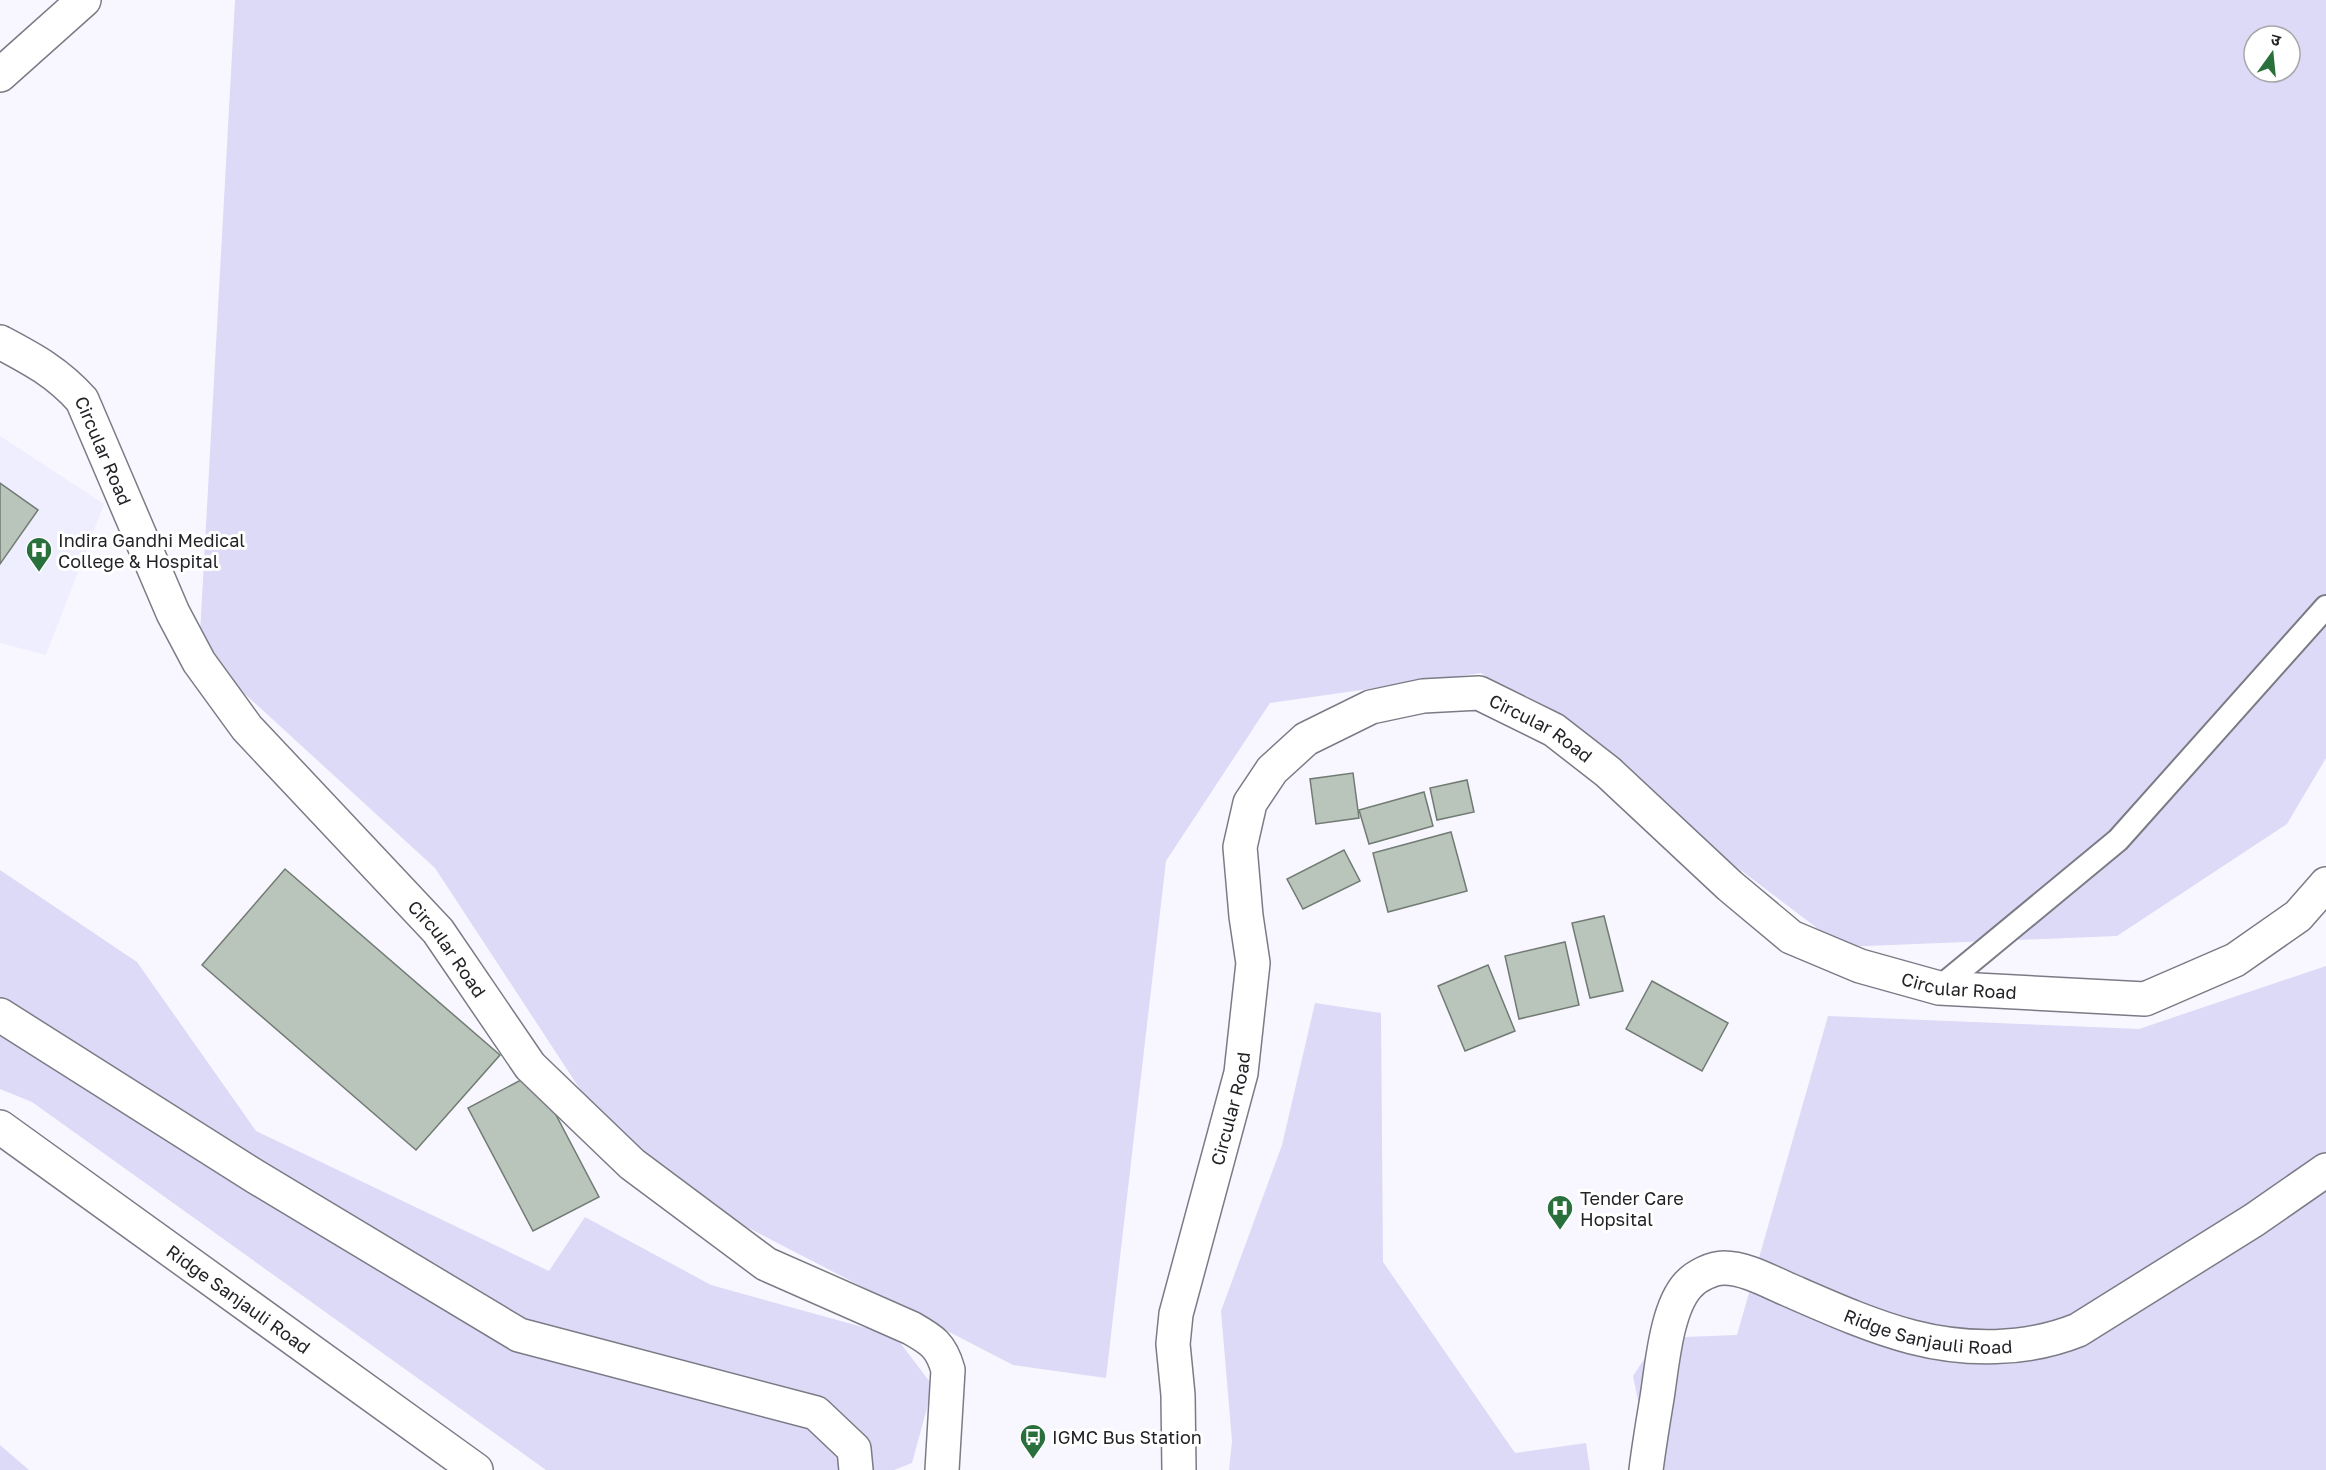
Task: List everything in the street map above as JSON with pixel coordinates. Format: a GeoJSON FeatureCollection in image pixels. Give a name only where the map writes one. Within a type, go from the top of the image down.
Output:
{"type":"FeatureCollection","features":[{"type":"Feature","properties":{"kind":"main road"},"geometry":{"type":"LineString","coordinates":[[0,75],[84,0]]}},
{"type":"Feature","properties":{"kind":"main road","name":"Circular Road"},"geometry":{"type":"LineString","coordinates":[[0,342],[49,368],[65,380],[82,400],[173,613],[199,662],[247,728],[438,931],[530,1066],[632,1164],[766,1264],[911,1328],[931,1340],[943,1354],[948,1370],[942,1470]]}},
{"type":"Feature","properties":{"kind":"main road","name":"Circular Road"},"geometry":{"type":"LineString","coordinates":[[1179,1470],[1178,1395],[1173,1344],[1176,1314],[1241,1073],[1254,963],[1246,916],[1240,847],[1250,803],[1272,770],[1306,739],[1371,707],[1423,696],[1479,693],[1554,730],[1608,772],[1730,886],[1791,938],[1860,966],[1939,988],[2145,999],[2235,960],[2298,916],[2326,884]]}},
{"type":"Feature","properties":{"kind":"main road"},"geometry":{"type":"LineString","coordinates":[[0,1015],[256,1177],[519,1335],[816,1413],[854,1449],[856,1470]]}},
{"type":"Feature","properties":{"kind":"main road","name":"Ridge Sanjauli Road"},"geometry":{"type":"LineString","coordinates":[[0,1127],[476,1470]]}},
{"type":"Feature","properties":{"kind":"main road","name":"Ridge Sanjauli Road"},"geometry":{"type":"LineString","coordinates":[[1646,1470],[1666,1338],[1676,1306],[1688,1285],[1705,1272],[1725,1268],[1761,1276],[1849,1314],[1912,1337],[1957,1345],[2001,1346],[2056,1339],[2078,1330],[2254,1220],[2326,1170]]}},
{"type":"Feature","properties":{"kind":"lane"},"geometry":{"type":"LineString","coordinates":[[1939,988],[2118,840],[2326,607]]}},
{"type":"Feature","properties":{"kind":"shaded area"},"geometry":{"type":"Polygon","coordinates":[[[235,0],[2326,0],[2326,758],[2287,824],[2117,936],[1842,947],[1481,673],[1270,703],[1166,861],[1106,1378],[1013,1365],[631,1167],[435,868],[199,652],[235,0]]]}},
{"type":"Feature","properties":{"kind":"shaded area","name":"Indira Gandhi Medical College & Hospital"},"geometry":{"type":"Polygon","coordinates":[[[0,436],[104,504],[46,655],[0,643],[0,436]]]}},
{"type":"Feature","properties":{"kind":"shaded area"},"geometry":{"type":"Polygon","coordinates":[[[0,870],[137,962],[256,1131],[549,1271],[585,1217],[711,1285],[895,1336],[933,1386],[912,1463],[894,1470],[546,1470],[32,1102],[0,1089],[0,870]]]}},
{"type":"Feature","properties":{"kind":"shaded area"},"geometry":{"type":"Polygon","coordinates":[[[2326,966],[2326,1470],[1652,1470],[1633,1376],[1658,1338],[1737,1335],[1828,1016],[2139,1029],[2326,966]]]}},
{"type":"Feature","properties":{"kind":"shaded area"},"geometry":{"type":"Polygon","coordinates":[[[1315,1003],[1381,1013],[1383,1262],[1515,1453],[1586,1443],[1590,1470],[1229,1470],[1232,1441],[1221,1311],[1282,1145],[1315,1003]]]}},
{"type":"Feature","properties":{"kind":"shaded area"},"geometry":{"type":"Polygon","coordinates":[[[0,1445],[29,1470],[0,1470],[0,1445]]]}},
{"type":"Feature","properties":{"kind":"building"},"geometry":{"type":"Polygon","coordinates":[[[0,483],[38,510],[0,564],[0,483]]]}},
{"type":"Feature","properties":{"kind":"building"},"geometry":{"type":"Polygon","coordinates":[[[1353,773],[1359,818],[1316,824],[1310,779],[1353,773]]]}},
{"type":"Feature","properties":{"kind":"building"},"geometry":{"type":"Polygon","coordinates":[[[1467,780],[1474,812],[1437,820],[1430,788],[1467,780]]]}},
{"type":"Feature","properties":{"kind":"building"},"geometry":{"type":"Polygon","coordinates":[[[1424,792],[1433,826],[1369,844],[1359,810],[1424,792]]]}},
{"type":"Feature","properties":{"kind":"building"},"geometry":{"type":"Polygon","coordinates":[[[1451,832],[1467,891],[1388,912],[1373,853],[1451,832]]]}},
{"type":"Feature","properties":{"kind":"building"},"geometry":{"type":"Polygon","coordinates":[[[1344,850],[1360,881],[1303,909],[1287,879],[1344,850]]]}},
{"type":"Feature","properties":{"kind":"building"},"geometry":{"type":"Polygon","coordinates":[[[285,869],[500,1055],[416,1150],[202,965],[285,869]]]}},
{"type":"Feature","properties":{"kind":"building"},"geometry":{"type":"Polygon","coordinates":[[[1604,916],[1623,991],[1590,998],[1572,923],[1604,916]]]}},
{"type":"Feature","properties":{"kind":"building"},"geometry":{"type":"Polygon","coordinates":[[[1565,942],[1579,1005],[1519,1019],[1505,956],[1565,942]]]}},
{"type":"Feature","properties":{"kind":"building"},"geometry":{"type":"Polygon","coordinates":[[[1488,965],[1515,1031],[1465,1051],[1438,986],[1488,965]]]}},
{"type":"Feature","properties":{"kind":"building"},"geometry":{"type":"Polygon","coordinates":[[[1652,981],[1728,1023],[1702,1071],[1626,1029],[1652,981]]]}},
{"type":"Feature","properties":{"kind":"building"},"geometry":{"type":"Polygon","coordinates":[[[534,1073],[599,1197],[533,1231],[468,1108],[534,1073]]]}},
{"type":"Feature","properties":{"kind":"place","name":"Indira Gandhi Medical College & Hospital"},"geometry":{"type":"Point","coordinates":[39,573]}},
{"type":"Feature","properties":{"kind":"place","name":"Tender Care Hopsital"},"geometry":{"type":"Point","coordinates":[1560,1231]}},
{"type":"Feature","properties":{"kind":"place","name":"IGMC Bus Station"},"geometry":{"type":"Point","coordinates":[1033,1460]}}]}
